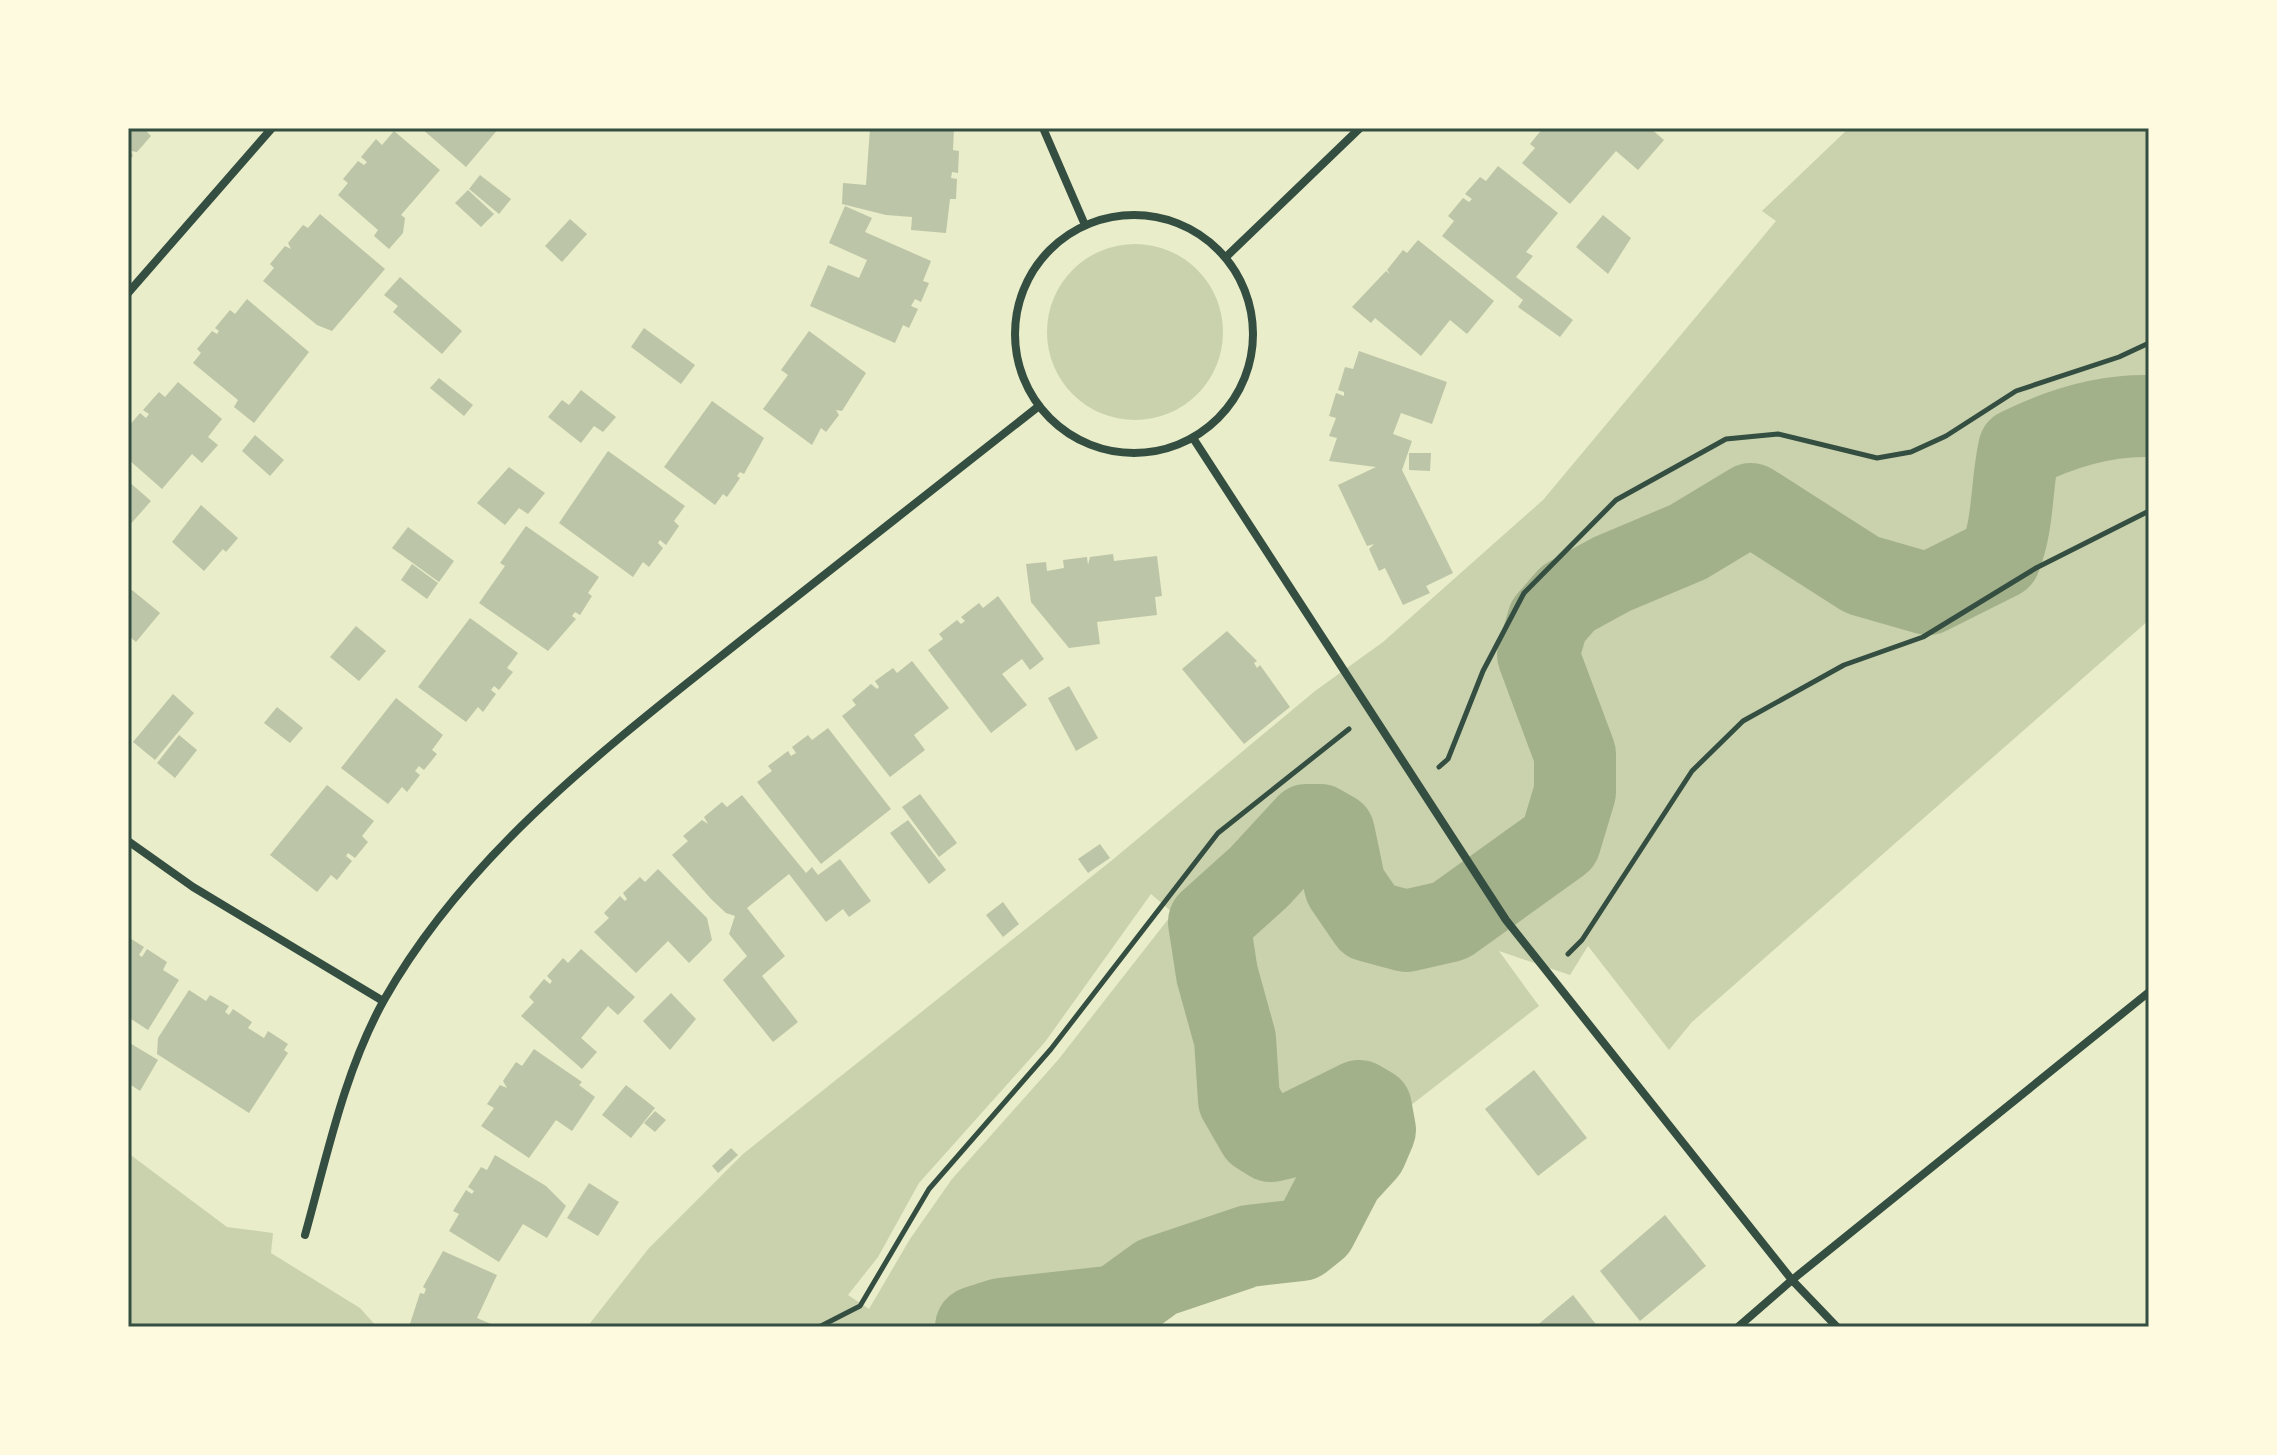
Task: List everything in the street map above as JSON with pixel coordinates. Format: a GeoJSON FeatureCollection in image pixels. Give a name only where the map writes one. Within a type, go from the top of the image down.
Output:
{"type":"FeatureCollection","features":[{"type":"Feature","properties":{"kind":"street"},"geometry":{"type":"LineString","coordinates":[[128,293],[272,128]]}},
{"type":"Feature","properties":{"kind":"street"},"geometry":{"type":"LineString","coordinates":[[1043,128],[1085,225]]}},
{"type":"Feature","properties":{"kind":"street"},"geometry":{"type":"LineString","coordinates":[[1226,257],[1360,128]]}},
{"type":"Feature","properties":{"kind":"street"},"geometry":{"type":"LineString","coordinates":[[1122,215],[1161,218],[1197,232],[1226,257],[1244,287],[1253,320],[1252,355],[1240,388],[1220,416],[1193,438],[1161,450],[1127,453],[1105,448],[1063,429],[1039,406],[1019,363],[1015,340],[1018,304],[1032,271],[1055,244],[1085,225],[1122,215]]}},
{"type":"Feature","properties":{"kind":"street"},"geometry":{"type":"LineString","coordinates":[[305,1235],[345,1090],[383,1001],[445,909],[542,806],[659,706],[1039,406]]}},
{"type":"Feature","properties":{"kind":"street"},"geometry":{"type":"LineString","coordinates":[[1193,438],[1506,920],[1792,1280],[1837,1327]]}},
{"type":"Feature","properties":{"kind":"street"},"geometry":{"type":"LineString","coordinates":[[128,841],[193,887],[383,1001]]}},
{"type":"Feature","properties":{"kind":"street"},"geometry":{"type":"LineString","coordinates":[[1738,1327],[2149,992]]}},
{"type":"Feature","properties":{"kind":"path"},"geometry":{"type":"LineString","coordinates":[[1421,785],[1448,759],[1483,671],[1524,593],[1616,500],[1726,439],[1778,434],[1877,458],[1911,452],[1946,436],[2016,391],[2119,357],[2149,343]]}},
{"type":"Feature","properties":{"kind":"path"},"geometry":{"type":"LineString","coordinates":[[1548,976],[1582,940],[1692,771],[1743,721],[1844,665],[1923,637],[2036,568],[2149,511]]}},
{"type":"Feature","properties":{"kind":"path"},"geometry":{"type":"LineString","coordinates":[[819,1327],[860,1306],[929,1189],[1051,1049],[1218,833],[1372,712]]}},
{"type":"Feature","properties":{"kind":"green space"},"geometry":{"type":"Polygon","coordinates":[[[1849,128],[2149,128],[2149,620],[1692,1022],[1669,1050],[1588,946],[1570,975],[1499,951],[1539,1006],[1388,1123],[1387,1154],[1355,1183],[1352,1201],[1333,1235],[1315,1250],[1269,1251],[1244,1258],[1174,1293],[1165,1283],[1123,1318],[1067,1319],[1028,1327],[587,1327],[649,1248],[743,1154],[1111,861],[1315,691],[1383,642],[1543,500],[1776,221],[1762,211],[1849,128]],[[1151,894],[1045,1042],[919,1183],[878,1257],[848,1295],[869,1309],[910,1239],[952,1179],[1058,1060],[1173,913],[1151,894]]]}},
{"type":"Feature","properties":{"kind":"green space"},"geometry":{"type":"Polygon","coordinates":[[[1135,244],[1152,245],[1169,251],[1197,270],[1216,298],[1222,315],[1222,349],[1216,366],[1197,394],[1169,413],[1152,419],[1135,420],[1118,419],[1101,413],[1073,394],[1054,366],[1048,349],[1047,332],[1048,315],[1054,298],[1073,270],[1101,251],[1118,245],[1135,244]]]}},
{"type":"Feature","properties":{"kind":"green space"},"geometry":{"type":"Polygon","coordinates":[[[128,1153],[227,1227],[273,1233],[271,1253],[360,1308],[377,1327],[128,1327],[128,1153]]]}},
{"type":"Feature","properties":{"kind":"building"},"geometry":{"type":"Polygon","coordinates":[[[128,128],[150,128],[147,132],[151,136],[137,152],[131,151],[133,156],[128,162],[128,128]]]}},
{"type":"Feature","properties":{"kind":"building"},"geometry":{"type":"Polygon","coordinates":[[[421,128],[499,128],[466,167],[421,128]]]}},
{"type":"Feature","properties":{"kind":"building"},"geometry":{"type":"Polygon","coordinates":[[[870,128],[954,128],[953,150],[959,151],[958,173],[952,172],[951,178],[957,179],[956,199],[950,199],[946,233],[911,230],[912,217],[886,215],[842,204],[843,183],[866,185],[870,128]]]}},
{"type":"Feature","properties":{"kind":"building"},"geometry":{"type":"Polygon","coordinates":[[[1543,128],[1650,128],[1664,140],[1638,170],[1616,151],[1570,204],[1522,163],[1535,148],[1530,144],[1543,128]]]}},
{"type":"Feature","properties":{"kind":"building"},"geometry":{"type":"Polygon","coordinates":[[[394,131],[440,170],[401,215],[405,218],[403,233],[389,249],[374,236],[378,230],[338,195],[348,183],[343,179],[358,161],[364,165],[367,162],[361,157],[376,139],[382,145],[394,131]]]}},
{"type":"Feature","properties":{"kind":"building"},"geometry":{"type":"Polygon","coordinates":[[[1498,166],[1558,213],[1526,252],[1533,256],[1516,277],[1573,320],[1560,337],[1518,307],[1523,300],[1442,236],[1454,221],[1448,216],[1463,198],[1469,202],[1472,199],[1465,194],[1480,177],[1486,181],[1498,166]]]}},
{"type":"Feature","properties":{"kind":"building"},"geometry":{"type":"Polygon","coordinates":[[[480,175],[511,199],[499,214],[469,189],[480,175]]]}},
{"type":"Feature","properties":{"kind":"building"},"geometry":{"type":"Polygon","coordinates":[[[468,190],[494,214],[481,227],[455,203],[468,190]]]}},
{"type":"Feature","properties":{"kind":"building"},"geometry":{"type":"Polygon","coordinates":[[[845,206],[872,218],[865,232],[931,261],[923,281],[929,283],[921,302],[915,299],[911,306],[918,309],[909,328],[903,325],[895,343],[810,306],[828,265],[859,278],[867,260],[829,243],[845,206]]]}},
{"type":"Feature","properties":{"kind":"building"},"geometry":{"type":"Polygon","coordinates":[[[320,214],[385,269],[332,331],[317,325],[263,281],[274,268],[270,264],[285,246],[291,249],[288,243],[303,225],[308,228],[320,214]]]}},
{"type":"Feature","properties":{"kind":"building"},"geometry":{"type":"Polygon","coordinates":[[[1603,215],[1631,238],[1608,274],[1576,247],[1603,215]]]}},
{"type":"Feature","properties":{"kind":"building"},"geometry":{"type":"Polygon","coordinates":[[[570,219],[587,234],[562,262],[545,246],[570,219]]]}},
{"type":"Feature","properties":{"kind":"building"},"geometry":{"type":"Polygon","coordinates":[[[1418,240],[1494,301],[1467,334],[1450,320],[1421,356],[1375,318],[1371,323],[1352,307],[1386,271],[1390,274],[1387,270],[1403,250],[1407,253],[1418,240]]]}},
{"type":"Feature","properties":{"kind":"building"},"geometry":{"type":"Polygon","coordinates":[[[400,277],[462,331],[442,354],[393,312],[398,306],[384,295],[400,277]]]}},
{"type":"Feature","properties":{"kind":"building"},"geometry":{"type":"Polygon","coordinates":[[[247,299],[309,352],[254,423],[234,407],[238,400],[193,363],[201,353],[197,349],[212,331],[217,334],[219,331],[215,328],[230,310],[235,314],[247,299]]]}},
{"type":"Feature","properties":{"kind":"building"},"geometry":{"type":"Polygon","coordinates":[[[644,328],[695,365],[681,384],[631,347],[644,328]]]}},
{"type":"Feature","properties":{"kind":"building"},"geometry":{"type":"Polygon","coordinates":[[[809,331],[866,373],[842,411],[836,410],[839,415],[826,432],[821,428],[812,445],[763,409],[788,375],[781,370],[809,331]]]}},
{"type":"Feature","properties":{"kind":"building"},"geometry":{"type":"Polygon","coordinates":[[[1359,351],[1447,382],[1432,424],[1401,413],[1393,434],[1412,441],[1402,470],[1453,573],[1426,586],[1430,593],[1403,605],[1385,568],[1379,571],[1369,549],[1374,544],[1367,546],[1338,485],[1376,467],[1329,461],[1337,438],[1329,436],[1336,418],[1329,416],[1336,393],[1344,396],[1344,392],[1338,390],[1345,367],[1353,369],[1359,351]]]}},
{"type":"Feature","properties":{"kind":"building"},"geometry":{"type":"Polygon","coordinates":[[[439,378],[473,405],[464,416],[430,388],[439,378]]]}},
{"type":"Feature","properties":{"kind":"building"},"geometry":{"type":"Polygon","coordinates":[[[178,382],[222,419],[208,437],[218,445],[202,463],[192,454],[162,489],[128,459],[128,427],[140,413],[146,418],[149,414],[143,410],[159,392],[165,397],[178,382]]]}},
{"type":"Feature","properties":{"kind":"building"},"geometry":{"type":"Polygon","coordinates":[[[581,390],[616,417],[603,432],[594,426],[581,443],[548,417],[562,400],[569,405],[581,390]]]}},
{"type":"Feature","properties":{"kind":"building"},"geometry":{"type":"Polygon","coordinates":[[[712,401],[764,438],[744,474],[740,472],[737,476],[740,478],[727,497],[723,494],[715,505],[664,467],[712,401]]]}},
{"type":"Feature","properties":{"kind":"building"},"geometry":{"type":"Polygon","coordinates":[[[255,435],[284,460],[270,476],[242,451],[255,435]]]}},
{"type":"Feature","properties":{"kind":"building"},"geometry":{"type":"Polygon","coordinates":[[[608,451],[685,506],[674,521],[679,526],[666,545],[660,540],[658,543],[663,548],[649,567],[643,562],[633,577],[559,523],[608,451]]]}},
{"type":"Feature","properties":{"kind":"building"},"geometry":{"type":"Polygon","coordinates":[[[1409,453],[1431,453],[1430,471],[1409,470],[1409,453]]]}},
{"type":"Feature","properties":{"kind":"building"},"geometry":{"type":"Polygon","coordinates":[[[509,467],[545,493],[528,514],[519,508],[505,525],[477,503],[509,467]]]}},
{"type":"Feature","properties":{"kind":"building"},"geometry":{"type":"Polygon","coordinates":[[[128,481],[151,501],[128,527],[128,481]]]}},
{"type":"Feature","properties":{"kind":"building"},"geometry":{"type":"Polygon","coordinates":[[[201,505],[238,538],[226,552],[223,549],[204,571],[172,542],[201,505]]]}},
{"type":"Feature","properties":{"kind":"building"},"geometry":{"type":"Polygon","coordinates":[[[526,526],[599,577],[588,593],[592,596],[580,615],[575,612],[572,616],[576,619],[548,651],[479,603],[505,566],[500,563],[526,526]]]}},
{"type":"Feature","properties":{"kind":"building"},"geometry":{"type":"Polygon","coordinates":[[[408,527],[454,561],[439,582],[392,548],[408,527]]]}},
{"type":"Feature","properties":{"kind":"building"},"geometry":{"type":"Polygon","coordinates":[[[1113,554],[1114,561],[1157,556],[1162,596],[1155,597],[1157,615],[1097,622],[1100,644],[1069,648],[1031,602],[1026,564],[1046,562],[1047,571],[1064,568],[1063,560],[1087,557],[1088,565],[1090,557],[1113,554]]]}},
{"type":"Feature","properties":{"kind":"building"},"geometry":{"type":"Polygon","coordinates":[[[412,564],[438,583],[427,599],[401,580],[412,564]]]}},
{"type":"Feature","properties":{"kind":"building"},"geometry":{"type":"Polygon","coordinates":[[[132,590],[160,613],[136,642],[128,635],[128,594],[132,590]]]}},
{"type":"Feature","properties":{"kind":"building"},"geometry":{"type":"Polygon","coordinates":[[[998,596],[1044,659],[1030,670],[1022,659],[1002,674],[1027,705],[991,733],[928,650],[943,639],[939,634],[957,620],[961,624],[965,621],[961,617],[979,603],[983,608],[998,596]]]}},
{"type":"Feature","properties":{"kind":"building"},"geometry":{"type":"Polygon","coordinates":[[[470,618],[518,653],[507,668],[513,672],[499,690],[494,686],[491,690],[496,694],[483,712],[478,707],[466,722],[418,687],[470,618]]]}},
{"type":"Feature","properties":{"kind":"building"},"geometry":{"type":"Polygon","coordinates":[[[356,626],[386,651],[359,681],[330,657],[356,626]]]}},
{"type":"Feature","properties":{"kind":"building"},"geometry":{"type":"Polygon","coordinates":[[[1227,631],[1257,661],[1254,663],[1257,668],[1260,665],[1290,707],[1244,744],[1182,669],[1227,631]]]}},
{"type":"Feature","properties":{"kind":"building"},"geometry":{"type":"Polygon","coordinates":[[[912,661],[949,708],[914,735],[925,750],[890,777],[842,716],[856,705],[852,700],[871,684],[877,689],[879,687],[875,681],[893,668],[897,673],[912,661]]]}},
{"type":"Feature","properties":{"kind":"building"},"geometry":{"type":"Polygon","coordinates":[[[1069,686],[1098,738],[1076,751],[1048,698],[1069,686]]]}},
{"type":"Feature","properties":{"kind":"building"},"geometry":{"type":"Polygon","coordinates":[[[173,694],[194,713],[155,760],[133,742],[173,694]]]}},
{"type":"Feature","properties":{"kind":"building"},"geometry":{"type":"Polygon","coordinates":[[[396,698],[443,735],[432,750],[437,754],[424,770],[419,766],[415,771],[420,775],[407,792],[402,787],[388,804],[341,768],[396,698]]]}},
{"type":"Feature","properties":{"kind":"building"},"geometry":{"type":"Polygon","coordinates":[[[277,707],[303,728],[290,743],[264,723],[277,707]]]}},
{"type":"Feature","properties":{"kind":"building"},"geometry":{"type":"Polygon","coordinates":[[[828,728],[891,809],[821,864],[757,782],[772,771],[768,766],[788,751],[791,756],[796,753],[792,747],[808,735],[812,740],[828,728]]]}},
{"type":"Feature","properties":{"kind":"building"},"geometry":{"type":"Polygon","coordinates":[[[179,735],[197,750],[175,778],[157,763],[179,735]]]}},
{"type":"Feature","properties":{"kind":"building"},"geometry":{"type":"Polygon","coordinates":[[[327,785],[374,821],[362,836],[368,842],[355,858],[348,853],[346,856],[352,861],[337,880],[331,875],[317,892],[270,855],[327,785]]]}},
{"type":"Feature","properties":{"kind":"building"},"geometry":{"type":"Polygon","coordinates":[[[920,794],[957,843],[939,857],[902,807],[920,794]]]}},
{"type":"Feature","properties":{"kind":"building"},"geometry":{"type":"Polygon","coordinates":[[[742,795],[806,873],[812,867],[818,875],[840,859],[871,901],[849,917],[843,909],[826,922],[789,874],[747,908],[785,956],[762,976],[798,1022],[773,1042],[723,980],[747,956],[729,934],[735,916],[726,913],[711,899],[672,855],[688,841],[683,836],[702,820],[708,824],[704,817],[722,802],[727,807],[742,795]]]}},
{"type":"Feature","properties":{"kind":"building"},"geometry":{"type":"Polygon","coordinates":[[[908,820],[946,870],[929,884],[890,833],[908,820]]]}},
{"type":"Feature","properties":{"kind":"building"},"geometry":{"type":"Polygon","coordinates":[[[1100,844],[1110,858],[1088,873],[1078,859],[1100,844]]]}},
{"type":"Feature","properties":{"kind":"building"},"geometry":{"type":"Polygon","coordinates":[[[658,869],[707,918],[712,940],[689,963],[668,941],[636,973],[594,932],[609,918],[604,913],[620,896],[625,901],[627,899],[623,893],[640,877],[645,882],[658,869]]]}},
{"type":"Feature","properties":{"kind":"building"},"geometry":{"type":"Polygon","coordinates":[[[1003,902],[1019,924],[1003,937],[986,915],[1003,902]]]}},
{"type":"Feature","properties":{"kind":"building"},"geometry":{"type":"Polygon","coordinates":[[[128,937],[144,947],[139,955],[142,957],[147,949],[167,962],[163,970],[179,980],[148,1030],[128,1017],[128,937]]]}},
{"type":"Feature","properties":{"kind":"building"},"geometry":{"type":"Polygon","coordinates":[[[581,949],[635,997],[618,1015],[608,1006],[581,1038],[597,1052],[582,1069],[521,1016],[534,1002],[529,997],[544,979],[550,984],[552,981],[547,976],[563,958],[568,963],[581,949]]]}},
{"type":"Feature","properties":{"kind":"building"},"geometry":{"type":"Polygon","coordinates":[[[189,990],[206,1001],[210,995],[229,1006],[225,1012],[229,1015],[233,1009],[252,1022],[248,1028],[264,1038],[268,1031],[288,1044],[284,1050],[288,1053],[249,1113],[157,1054],[158,1038],[189,990]]]}},
{"type":"Feature","properties":{"kind":"building"},"geometry":{"type":"Polygon","coordinates":[[[671,993],[696,1019],[670,1050],[643,1021],[671,993]]]}},
{"type":"Feature","properties":{"kind":"building"},"geometry":{"type":"Polygon","coordinates":[[[128,1042],[158,1060],[140,1091],[128,1083],[128,1042]]]}},
{"type":"Feature","properties":{"kind":"building"},"geometry":{"type":"Polygon","coordinates":[[[534,1049],[582,1082],[579,1085],[595,1097],[572,1131],[556,1120],[529,1158],[481,1126],[494,1108],[487,1104],[500,1085],[507,1088],[503,1081],[516,1062],[522,1066],[534,1049]]]}},
{"type":"Feature","properties":{"kind":"building"},"geometry":{"type":"Polygon","coordinates":[[[1534,1070],[1587,1138],[1538,1176],[1485,1109],[1534,1070]]]}},
{"type":"Feature","properties":{"kind":"building"},"geometry":{"type":"Polygon","coordinates":[[[626,1085],[655,1108],[631,1138],[602,1115],[626,1085]]]}},
{"type":"Feature","properties":{"kind":"building"},"geometry":{"type":"Polygon","coordinates":[[[655,1111],[666,1120],[655,1132],[644,1123],[655,1111]]]}},
{"type":"Feature","properties":{"kind":"building"},"geometry":{"type":"Polygon","coordinates":[[[731,1148],[738,1155],[718,1173],[712,1166],[731,1148]]]}},
{"type":"Feature","properties":{"kind":"building"},"geometry":{"type":"Polygon","coordinates":[[[495,1155],[546,1186],[566,1206],[547,1238],[523,1224],[499,1262],[449,1231],[459,1214],[453,1211],[466,1190],[472,1194],[474,1191],[468,1187],[481,1167],[487,1170],[495,1155]]]}},
{"type":"Feature","properties":{"kind":"building"},"geometry":{"type":"Polygon","coordinates":[[[589,1183],[619,1202],[598,1236],[567,1218],[589,1183]]]}},
{"type":"Feature","properties":{"kind":"building"},"geometry":{"type":"Polygon","coordinates":[[[1665,1215],[1706,1266],[1640,1321],[1600,1271],[1665,1215]]]}},
{"type":"Feature","properties":{"kind":"building"},"geometry":{"type":"Polygon","coordinates":[[[443,1251],[497,1275],[477,1318],[498,1327],[409,1327],[420,1293],[424,1294],[426,1289],[423,1287],[443,1251]]]}},
{"type":"Feature","properties":{"kind":"building"},"geometry":{"type":"Polygon","coordinates":[[[1573,1295],[1598,1327],[1535,1327],[1540,1323],[1573,1295]]]}},
{"type":"Feature","properties":{"kind":"waterway"},"geometry":{"type":"LineString","coordinates":[[976,1327],[1001,1319],[1117,1306],[1157,1277],[1249,1246],[1301,1240],[1316,1228],[1343,1176],[1366,1151],[1375,1130],[1371,1108],[1359,1101],[1284,1138],[1271,1141],[1258,1133],[1239,1100],[1235,1039],[1217,974],[1209,922],[1259,877],[1307,825],[1320,825],[1334,833],[1345,886],[1369,921],[1406,931],[1450,921],[1560,842],[1575,792],[1575,754],[1538,655],[1548,621],[1568,598],[1612,574],[1688,542],[1751,504],[1862,575],[1928,594],[2000,558],[2008,531],[2019,449],[2082,425],[2115,418],[2149,416]]}}]}
